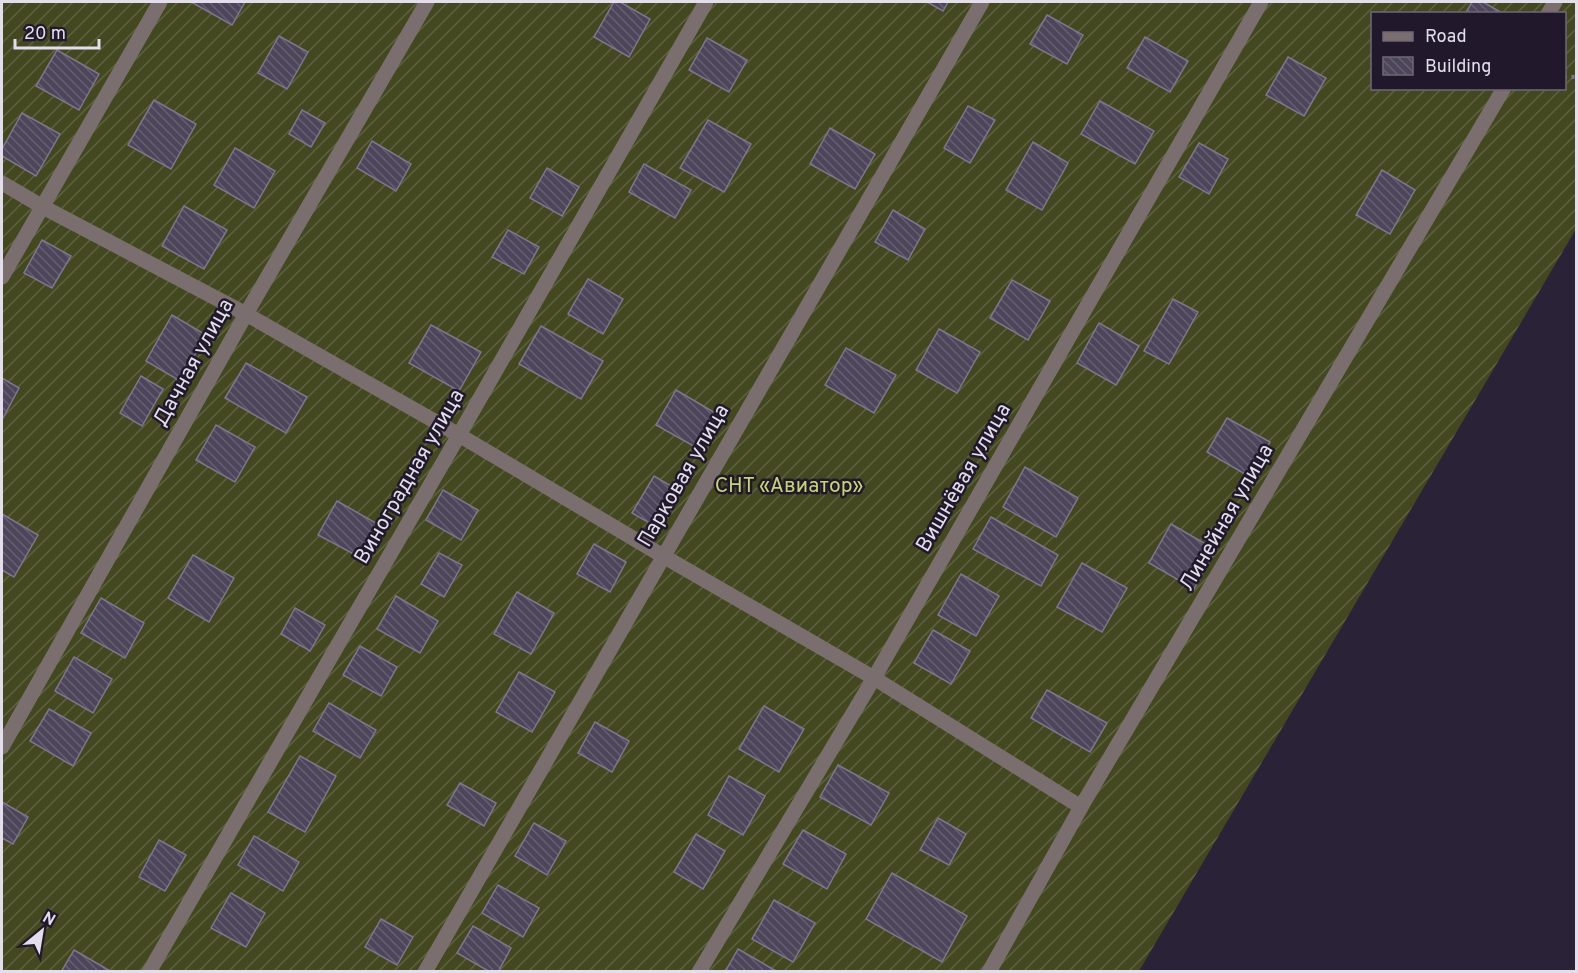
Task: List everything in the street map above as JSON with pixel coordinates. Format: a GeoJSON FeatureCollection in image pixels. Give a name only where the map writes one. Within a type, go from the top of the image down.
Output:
{"type":"FeatureCollection","features":[{"type":"Feature","properties":{"kind":"street"},"geometry":{"type":"LineString","coordinates":[[2,277],[160,2]]}},
{"type":"Feature","properties":{"kind":"street","name":"Дачная улица"},"geometry":{"type":"LineString","coordinates":[[2,747],[246,314],[427,2]]}},
{"type":"Feature","properties":{"kind":"street","name":"Виноградная улица"},"geometry":{"type":"LineString","coordinates":[[149,972],[706,2]]}},
{"type":"Feature","properties":{"kind":"street","name":"Парковая улица"},"geometry":{"type":"LineString","coordinates":[[425,972],[982,2]]}},
{"type":"Feature","properties":{"kind":"street","name":"Вишнёвая улица"},"geometry":{"type":"LineString","coordinates":[[699,972],[874,678],[1261,2]]}},
{"type":"Feature","properties":{"kind":"street","name":"Линейная улица"},"geometry":{"type":"LineString","coordinates":[[989,972],[1081,807],[1503,90]]}},
{"type":"Feature","properties":{"kind":"street"},"geometry":{"type":"LineString","coordinates":[[2,183],[246,314],[459,435],[874,678],[1081,807]]}},
{"type":"Feature","properties":{"kind":"green space","name":"СНТ «Авиатор»"},"geometry":{"type":"Polygon","coordinates":[[[2,2],[1576,2],[1576,229],[1139,971],[2,972],[2,2]]]}},
{"type":"Feature","properties":{"kind":"building"},"geometry":{"type":"Polygon","coordinates":[[[194,2],[245,2],[232,25],[194,2]]]}},
{"type":"Feature","properties":{"kind":"building"},"geometry":{"type":"Polygon","coordinates":[[[614,2],[620,2],[650,19],[629,57],[594,37],[614,2]]]}},
{"type":"Feature","properties":{"kind":"building"},"geometry":{"type":"Polygon","coordinates":[[[927,2],[948,2],[943,11],[927,2]]]}},
{"type":"Feature","properties":{"kind":"building"},"geometry":{"type":"Polygon","coordinates":[[[1472,2],[1483,2],[1500,12],[1466,12],[1472,2]]]}},
{"type":"Feature","properties":{"kind":"building"},"geometry":{"type":"Polygon","coordinates":[[[1047,15],[1083,35],[1067,64],[1030,44],[1047,15]]]}},
{"type":"Feature","properties":{"kind":"building"},"geometry":{"type":"Polygon","coordinates":[[[279,36],[308,52],[287,89],[258,73],[279,36]]]}},
{"type":"Feature","properties":{"kind":"building"},"geometry":{"type":"Polygon","coordinates":[[[1145,37],[1188,61],[1170,92],[1127,68],[1145,37]]]}},
{"type":"Feature","properties":{"kind":"building"},"geometry":{"type":"Polygon","coordinates":[[[707,38],[747,60],[729,92],[689,70],[707,38]]]}},
{"type":"Feature","properties":{"kind":"building"},"geometry":{"type":"Polygon","coordinates":[[[57,50],[99,74],[79,110],[36,86],[57,50]]]}},
{"type":"Feature","properties":{"kind":"building"},"geometry":{"type":"Polygon","coordinates":[[[1288,57],[1326,78],[1304,116],[1266,95],[1288,57]]]}},
{"type":"Feature","properties":{"kind":"building"},"geometry":{"type":"Polygon","coordinates":[[[154,100],[196,124],[171,169],[128,145],[154,100]]]}},
{"type":"Feature","properties":{"kind":"building"},"geometry":{"type":"Polygon","coordinates":[[[1100,101],[1154,131],[1135,164],[1081,134],[1100,101]]]}},
{"type":"Feature","properties":{"kind":"building"},"geometry":{"type":"Polygon","coordinates":[[[968,106],[995,120],[970,163],[944,148],[968,106]]]}},
{"type":"Feature","properties":{"kind":"building"},"geometry":{"type":"Polygon","coordinates":[[[302,110],[325,123],[311,147],[289,134],[302,110]]]}},
{"type":"Feature","properties":{"kind":"building"},"geometry":{"type":"Polygon","coordinates":[[[22,113],[60,134],[36,176],[2,156],[2,149],[22,113]]]}},
{"type":"Feature","properties":{"kind":"building"},"geometry":{"type":"Polygon","coordinates":[[[708,120],[751,144],[724,192],[680,168],[708,120]]]}},
{"type":"Feature","properties":{"kind":"building"},"geometry":{"type":"Polygon","coordinates":[[[830,128],[875,154],[855,189],[810,164],[830,128]]]}},
{"type":"Feature","properties":{"kind":"building"},"geometry":{"type":"Polygon","coordinates":[[[372,141],[411,164],[396,191],[357,168],[372,141]]]}},
{"type":"Feature","properties":{"kind":"building"},"geometry":{"type":"Polygon","coordinates":[[[1033,142],[1068,163],[1042,210],[1006,190],[1033,142]]]}},
{"type":"Feature","properties":{"kind":"building"},"geometry":{"type":"Polygon","coordinates":[[[1199,143],[1228,159],[1209,194],[1179,177],[1199,143]]]}},
{"type":"Feature","properties":{"kind":"building"},"geometry":{"type":"Polygon","coordinates":[[[235,148],[275,171],[254,208],[214,185],[235,148]]]}},
{"type":"Feature","properties":{"kind":"building"},"geometry":{"type":"Polygon","coordinates":[[[644,164],[691,190],[675,218],[629,192],[644,164]]]}},
{"type":"Feature","properties":{"kind":"building"},"geometry":{"type":"Polygon","coordinates":[[[547,168],[579,187],[562,216],[530,198],[547,168]]]}},
{"type":"Feature","properties":{"kind":"building"},"geometry":{"type":"Polygon","coordinates":[[[1382,170],[1415,190],[1390,234],[1356,215],[1382,170]]]}},
{"type":"Feature","properties":{"kind":"building"},"geometry":{"type":"Polygon","coordinates":[[[184,206],[227,230],[204,269],[162,246],[184,206]]]}},
{"type":"Feature","properties":{"kind":"building"},"geometry":{"type":"Polygon","coordinates":[[[893,210],[925,229],[908,260],[875,242],[893,210]]]}},
{"type":"Feature","properties":{"kind":"building"},"geometry":{"type":"Polygon","coordinates":[[[508,230],[539,247],[524,274],[492,257],[508,230]]]}},
{"type":"Feature","properties":{"kind":"building"},"geometry":{"type":"Polygon","coordinates":[[[42,240],[71,256],[52,288],[24,273],[42,240]]]}},
{"type":"Feature","properties":{"kind":"building"},"geometry":{"type":"Polygon","coordinates":[[[588,279],[623,299],[603,334],[568,314],[588,279]]]}},
{"type":"Feature","properties":{"kind":"building"},"geometry":{"type":"Polygon","coordinates":[[[1012,280],[1050,301],[1028,340],[990,318],[1012,280]]]}},
{"type":"Feature","properties":{"kind":"building"},"geometry":{"type":"Polygon","coordinates":[[[1173,299],[1198,312],[1169,364],[1144,351],[1173,299]]]}},
{"type":"Feature","properties":{"kind":"building"},"geometry":{"type":"Polygon","coordinates":[[[172,315],[206,335],[180,381],[146,361],[172,315]]]}},
{"type":"Feature","properties":{"kind":"building"},"geometry":{"type":"Polygon","coordinates":[[[1099,323],[1139,346],[1116,385],[1077,363],[1099,323]]]}},
{"type":"Feature","properties":{"kind":"building"},"geometry":{"type":"Polygon","coordinates":[[[431,325],[481,352],[459,391],[409,363],[431,325]]]}},
{"type":"Feature","properties":{"kind":"building"},"geometry":{"type":"Polygon","coordinates":[[[541,326],[603,361],[581,399],[519,364],[541,326]]]}},
{"type":"Feature","properties":{"kind":"building"},"geometry":{"type":"Polygon","coordinates":[[[939,329],[980,352],[957,393],[916,370],[939,329]]]}},
{"type":"Feature","properties":{"kind":"building"},"geometry":{"type":"Polygon","coordinates":[[[846,348],[896,375],[874,413],[825,385],[846,348]]]}},
{"type":"Feature","properties":{"kind":"building"},"geometry":{"type":"Polygon","coordinates":[[[246,363],[307,397],[286,433],[225,398],[246,363]]]}},
{"type":"Feature","properties":{"kind":"building"},"geometry":{"type":"Polygon","coordinates":[[[141,376],[163,389],[142,426],[120,413],[141,376]]]}},
{"type":"Feature","properties":{"kind":"building"},"geometry":{"type":"Polygon","coordinates":[[[2,378],[19,388],[2,420],[2,378]]]}},
{"type":"Feature","properties":{"kind":"building"},"geometry":{"type":"Polygon","coordinates":[[[676,390],[717,414],[697,448],[656,425],[676,390]]]}},
{"type":"Feature","properties":{"kind":"building"},"geometry":{"type":"Polygon","coordinates":[[[1227,418],[1270,442],[1250,477],[1207,452],[1227,418]]]}},
{"type":"Feature","properties":{"kind":"building"},"geometry":{"type":"Polygon","coordinates":[[[216,425],[255,447],[235,482],[196,460],[216,425]]]}},
{"type":"Feature","properties":{"kind":"building"},"geometry":{"type":"Polygon","coordinates":[[[1025,467],[1078,498],[1056,537],[1003,507],[1025,467]]]}},
{"type":"Feature","properties":{"kind":"building"},"geometry":{"type":"Polygon","coordinates":[[[654,476],[681,492],[660,529],[632,513],[654,476]]]}},
{"type":"Feature","properties":{"kind":"building"},"geometry":{"type":"Polygon","coordinates":[[[443,490],[478,510],[461,540],[426,520],[443,490]]]}},
{"type":"Feature","properties":{"kind":"building"},"geometry":{"type":"Polygon","coordinates":[[[337,501],[381,526],[363,559],[318,535],[337,501]]]}},
{"type":"Feature","properties":{"kind":"building"},"geometry":{"type":"Polygon","coordinates":[[[2,514],[38,535],[14,577],[2,570],[2,514]]]}},
{"type":"Feature","properties":{"kind":"building"},"geometry":{"type":"Polygon","coordinates":[[[991,517],[1058,555],[1041,586],[973,549],[991,517]]]}},
{"type":"Feature","properties":{"kind":"building"},"geometry":{"type":"Polygon","coordinates":[[[1171,524],[1216,550],[1194,589],[1149,563],[1171,524]]]}},
{"type":"Feature","properties":{"kind":"building"},"geometry":{"type":"Polygon","coordinates":[[[594,544],[626,562],[610,592],[577,574],[594,544]]]}},
{"type":"Feature","properties":{"kind":"building"},"geometry":{"type":"Polygon","coordinates":[[[439,553],[462,565],[444,597],[421,584],[439,553]]]}},
{"type":"Feature","properties":{"kind":"building"},"geometry":{"type":"Polygon","coordinates":[[[193,555],[234,578],[209,622],[168,598],[193,555]]]}},
{"type":"Feature","properties":{"kind":"building"},"geometry":{"type":"Polygon","coordinates":[[[1082,563],[1127,588],[1102,632],[1057,607],[1082,563]]]}},
{"type":"Feature","properties":{"kind":"building"},"geometry":{"type":"Polygon","coordinates":[[[961,574],[999,596],[976,636],[938,615],[961,574]]]}},
{"type":"Feature","properties":{"kind":"building"},"geometry":{"type":"Polygon","coordinates":[[[517,592],[554,613],[531,654],[494,634],[517,592]]]}},
{"type":"Feature","properties":{"kind":"building"},"geometry":{"type":"Polygon","coordinates":[[[396,596],[438,621],[420,653],[377,629],[396,596]]]}},
{"type":"Feature","properties":{"kind":"building"},"geometry":{"type":"Polygon","coordinates":[[[101,598],[144,623],[125,658],[81,633],[101,598]]]}},
{"type":"Feature","properties":{"kind":"building"},"geometry":{"type":"Polygon","coordinates":[[[295,608],[325,625],[310,651],[281,634],[295,608]]]}},
{"type":"Feature","properties":{"kind":"building"},"geometry":{"type":"Polygon","coordinates":[[[933,630],[970,651],[951,684],[914,663],[933,630]]]}},
{"type":"Feature","properties":{"kind":"building"},"geometry":{"type":"Polygon","coordinates":[[[360,646],[397,667],[381,696],[343,675],[360,646]]]}},
{"type":"Feature","properties":{"kind":"building"},"geometry":{"type":"Polygon","coordinates":[[[74,657],[112,679],[93,713],[55,691],[74,657]]]}},
{"type":"Feature","properties":{"kind":"building"},"geometry":{"type":"Polygon","coordinates":[[[519,672],[555,692],[532,732],[496,712],[519,672]]]}},
{"type":"Feature","properties":{"kind":"building"},"geometry":{"type":"Polygon","coordinates":[[[1047,690],[1107,723],[1090,752],[1031,718],[1047,690]]]}},
{"type":"Feature","properties":{"kind":"building"},"geometry":{"type":"Polygon","coordinates":[[[329,703],[376,730],[360,758],[313,731],[329,703]]]}},
{"type":"Feature","properties":{"kind":"building"},"geometry":{"type":"Polygon","coordinates":[[[764,706],[804,729],[779,772],[739,749],[764,706]]]}},
{"type":"Feature","properties":{"kind":"building"},"geometry":{"type":"Polygon","coordinates":[[[49,709],[91,733],[73,766],[30,741],[49,709]]]}},
{"type":"Feature","properties":{"kind":"building"},"geometry":{"type":"Polygon","coordinates":[[[595,722],[629,741],[612,772],[578,753],[595,722]]]}},
{"type":"Feature","properties":{"kind":"building"},"geometry":{"type":"Polygon","coordinates":[[[300,756],[336,776],[305,832],[268,812],[300,756]]]}},
{"type":"Feature","properties":{"kind":"building"},"geometry":{"type":"Polygon","coordinates":[[[838,765],[889,793],[871,825],[820,797],[838,765]]]}},
{"type":"Feature","properties":{"kind":"building"},"geometry":{"type":"Polygon","coordinates":[[[729,776],[765,796],[743,835],[708,815],[729,776]]]}},
{"type":"Feature","properties":{"kind":"building"},"geometry":{"type":"Polygon","coordinates":[[[460,783],[496,803],[484,826],[447,805],[460,783]]]}},
{"type":"Feature","properties":{"kind":"building"},"geometry":{"type":"Polygon","coordinates":[[[2,802],[28,817],[13,844],[2,838],[2,802]]]}},
{"type":"Feature","properties":{"kind":"building"},"geometry":{"type":"Polygon","coordinates":[[[938,818],[966,834],[949,865],[920,850],[938,818]]]}},
{"type":"Feature","properties":{"kind":"building"},"geometry":{"type":"Polygon","coordinates":[[[534,823],[566,841],[547,875],[515,856],[534,823]]]}},
{"type":"Feature","properties":{"kind":"building"},"geometry":{"type":"Polygon","coordinates":[[[803,830],[846,854],[827,889],[783,864],[803,830]]]}},
{"type":"Feature","properties":{"kind":"building"},"geometry":{"type":"Polygon","coordinates":[[[696,834],[725,851],[703,889],[674,872],[696,834]]]}},
{"type":"Feature","properties":{"kind":"building"},"geometry":{"type":"Polygon","coordinates":[[[254,836],[299,862],[283,891],[238,865],[254,836]]]}},
{"type":"Feature","properties":{"kind":"building"},"geometry":{"type":"Polygon","coordinates":[[[159,840],[186,855],[165,891],[139,877],[159,840]]]}},
{"type":"Feature","properties":{"kind":"building"},"geometry":{"type":"Polygon","coordinates":[[[892,873],[967,916],[942,962],[866,919],[892,873]]]}},
{"type":"Feature","properties":{"kind":"building"},"geometry":{"type":"Polygon","coordinates":[[[498,885],[539,908],[523,937],[482,913],[498,885]]]}},
{"type":"Feature","properties":{"kind":"building"},"geometry":{"type":"Polygon","coordinates":[[[231,893],[265,913],[246,947],[211,928],[231,893]]]}},
{"type":"Feature","properties":{"kind":"building"},"geometry":{"type":"Polygon","coordinates":[[[774,900],[815,923],[793,962],[752,939],[774,900]]]}},
{"type":"Feature","properties":{"kind":"building"},"geometry":{"type":"Polygon","coordinates":[[[381,919],[413,937],[397,965],[365,947],[381,919]]]}},
{"type":"Feature","properties":{"kind":"building"},"geometry":{"type":"Polygon","coordinates":[[[473,926],[511,948],[498,972],[490,972],[457,953],[473,926]]]}},
{"type":"Feature","properties":{"kind":"building"},"geometry":{"type":"Polygon","coordinates":[[[738,949],[778,972],[725,972],[738,949]]]}},
{"type":"Feature","properties":{"kind":"building"},"geometry":{"type":"Polygon","coordinates":[[[74,950],[112,972],[61,972],[74,950]]]}}]}
